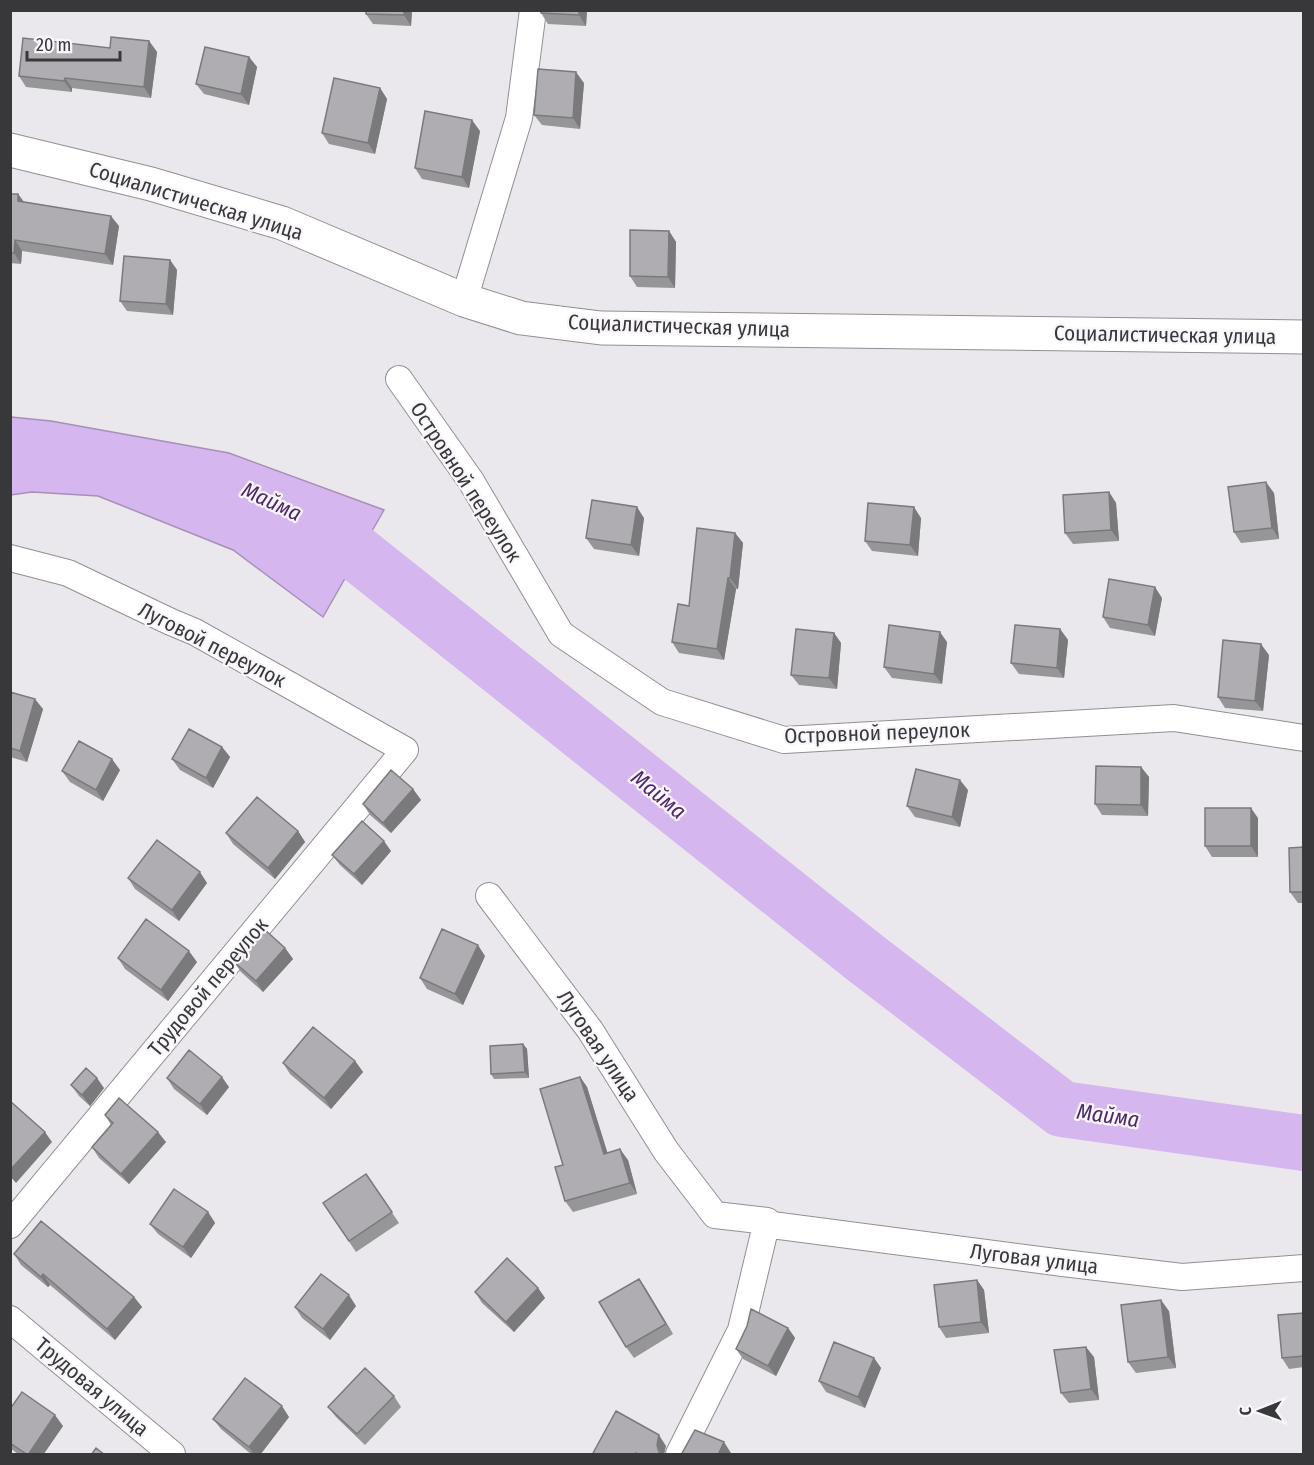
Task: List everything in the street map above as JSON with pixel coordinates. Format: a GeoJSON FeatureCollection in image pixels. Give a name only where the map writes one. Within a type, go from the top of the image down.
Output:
{"type":"FeatureCollection","features":[{"type":"Feature","properties":{"kind":"main road","name":"Социалистическая улица"},"geometry":{"type":"LineString","coordinates":[[10,150],[151,184],[282,223],[464,300],[521,318],[602,328],[1304,338]]}},
{"type":"Feature","properties":{"kind":"street"},"geometry":{"type":"LineString","coordinates":[[464,300],[519,118],[533,10]]}},
{"type":"Feature","properties":{"kind":"street","name":"Островной переулок"},"geometry":{"type":"LineString","coordinates":[[399,379],[471,481],[561,634],[662,702],[784,740],[1174,718],[1304,738]]}},
{"type":"Feature","properties":{"kind":"street","name":"Луговой переулок"},"geometry":{"type":"LineString","coordinates":[[10,558],[68,573],[195,632],[405,750]]}},
{"type":"Feature","properties":{"kind":"street","name":"Трудовой переулок"},"geometry":{"type":"LineString","coordinates":[[10,1225],[405,750]]}},
{"type":"Feature","properties":{"kind":"street","name":"Луговая улица"},"geometry":{"type":"LineString","coordinates":[[489,896],[590,1030],[666,1151],[715,1215],[766,1221],[772,1225],[1182,1277],[1304,1268]]}},
{"type":"Feature","properties":{"kind":"street"},"geometry":{"type":"LineString","coordinates":[[679,1455],[741,1330],[766,1221]]}},
{"type":"Feature","properties":{"kind":"street","name":"Трудовая улица"},"geometry":{"type":"LineString","coordinates":[[13,1326],[172,1455]]}},
{"type":"Feature","properties":{"kind":"water"},"geometry":{"type":"Polygon","coordinates":[[[11,417],[51,421],[229,453],[384,510],[323,617],[233,550],[98,496],[32,492],[11,495],[11,417]]]}},
{"type":"Feature","properties":{"kind":"building"},"geometry":{"type":"Polygon","coordinates":[[[366,10],[404,10],[404,15],[366,14],[366,10]]]}},
{"type":"Feature","properties":{"kind":"building"},"geometry":{"type":"Polygon","coordinates":[[[541,10],[579,10],[579,15],[541,13],[541,10]]]}},
{"type":"Feature","properties":{"kind":"building"},"geometry":{"type":"Polygon","coordinates":[[[111,37],[149,41],[144,87],[65,78],[64,81],[19,76],[23,38],[110,48],[111,37]]]}},
{"type":"Feature","properties":{"kind":"building"},"geometry":{"type":"Polygon","coordinates":[[[205,47],[249,57],[241,94],[196,84],[205,47]]]}},
{"type":"Feature","properties":{"kind":"building"},"geometry":{"type":"Polygon","coordinates":[[[538,69],[576,72],[573,118],[534,115],[538,69]]]}},
{"type":"Feature","properties":{"kind":"building"},"geometry":{"type":"Polygon","coordinates":[[[334,78],[380,88],[368,143],[322,133],[334,78]]]}},
{"type":"Feature","properties":{"kind":"building"},"geometry":{"type":"Polygon","coordinates":[[[425,111],[472,120],[462,177],[415,168],[425,111]]]}},
{"type":"Feature","properties":{"kind":"building"},"geometry":{"type":"Polygon","coordinates":[[[10,194],[18,194],[18,201],[111,216],[105,254],[15,240],[14,253],[10,253],[10,194]]]}},
{"type":"Feature","properties":{"kind":"building"},"geometry":{"type":"Polygon","coordinates":[[[630,230],[669,231],[668,277],[630,276],[630,230]]]}},
{"type":"Feature","properties":{"kind":"building"},"geometry":{"type":"Polygon","coordinates":[[[124,256],[170,260],[166,304],[120,301],[124,256]]]}},
{"type":"Feature","properties":{"kind":"building"},"geometry":{"type":"Polygon","coordinates":[[[1266,482],[1272,528],[1234,532],[1228,487],[1266,482]]]}},
{"type":"Feature","properties":{"kind":"building"},"geometry":{"type":"Polygon","coordinates":[[[1109,492],[1111,530],[1065,533],[1063,495],[1109,492]]]}},
{"type":"Feature","properties":{"kind":"building"},"geometry":{"type":"Polygon","coordinates":[[[592,500],[637,507],[631,545],[586,538],[592,500]]]}},
{"type":"Feature","properties":{"kind":"building"},"geometry":{"type":"Polygon","coordinates":[[[868,503],[914,507],[910,545],[865,541],[868,503]]]}},
{"type":"Feature","properties":{"kind":"building"},"geometry":{"type":"Polygon","coordinates":[[[697,528],[735,533],[730,578],[728,578],[717,649],[672,642],[678,604],[689,606],[697,528]]]}},
{"type":"Feature","properties":{"kind":"building"},"geometry":{"type":"Polygon","coordinates":[[[1109,579],[1155,587],[1148,625],[1103,617],[1109,579]]]}},
{"type":"Feature","properties":{"kind":"building"},"geometry":{"type":"Polygon","coordinates":[[[889,625],[940,632],[934,674],[884,667],[889,625]]]}},
{"type":"Feature","properties":{"kind":"building"},"geometry":{"type":"Polygon","coordinates":[[[1015,625],[1060,629],[1057,668],[1011,663],[1015,625]]]}},
{"type":"Feature","properties":{"kind":"building"},"geometry":{"type":"Polygon","coordinates":[[[796,629],[834,633],[829,678],[791,675],[796,629]]]}},
{"type":"Feature","properties":{"kind":"building"},"geometry":{"type":"Polygon","coordinates":[[[1223,640],[1261,644],[1255,701],[1218,697],[1223,640]]]}},
{"type":"Feature","properties":{"kind":"building"},"geometry":{"type":"Polygon","coordinates":[[[10,692],[35,699],[20,751],[10,748],[10,692]]]}},
{"type":"Feature","properties":{"kind":"building"},"geometry":{"type":"Polygon","coordinates":[[[189,729],[222,747],[206,778],[172,759],[189,729]]]}},
{"type":"Feature","properties":{"kind":"building"},"geometry":{"type":"Polygon","coordinates":[[[79,741],[112,759],[96,790],[62,771],[79,741]]]}},
{"type":"Feature","properties":{"kind":"building"},"geometry":{"type":"Polygon","coordinates":[[[1096,766],[1141,767],[1141,805],[1095,804],[1096,766]]]}},
{"type":"Feature","properties":{"kind":"building"},"geometry":{"type":"Polygon","coordinates":[[[916,769],[960,780],[952,817],[907,806],[916,769]]]}},
{"type":"Feature","properties":{"kind":"building"},"geometry":{"type":"Polygon","coordinates":[[[391,770],[413,789],[383,823],[363,804],[391,770]]]}},
{"type":"Feature","properties":{"kind":"building"},"geometry":{"type":"Polygon","coordinates":[[[257,797],[298,831],[268,868],[226,833],[257,797]]]}},
{"type":"Feature","properties":{"kind":"building"},"geometry":{"type":"Polygon","coordinates":[[[1205,808],[1251,808],[1251,846],[1205,846],[1205,808]]]}},
{"type":"Feature","properties":{"kind":"building"},"geometry":{"type":"Polygon","coordinates":[[[362,821],[384,841],[354,874],[332,855],[362,821]]]}},
{"type":"Feature","properties":{"kind":"building"},"geometry":{"type":"Polygon","coordinates":[[[157,840],[200,872],[172,910],[128,878],[157,840]]]}},
{"type":"Feature","properties":{"kind":"building"},"geometry":{"type":"Polygon","coordinates":[[[1304,847],[1304,892],[1290,892],[1289,848],[1304,847]]]}},
{"type":"Feature","properties":{"kind":"building"},"geometry":{"type":"Polygon","coordinates":[[[146,919],[189,951],[161,990],[118,958],[146,919]]]}},
{"type":"Feature","properties":{"kind":"building"},"geometry":{"type":"Polygon","coordinates":[[[263,928],[285,948],[256,981],[234,962],[263,928]]]}},
{"type":"Feature","properties":{"kind":"building"},"geometry":{"type":"Polygon","coordinates":[[[442,929],[478,945],[455,994],[420,978],[442,929]]]}},
{"type":"Feature","properties":{"kind":"building"},"geometry":{"type":"Polygon","coordinates":[[[313,1027],[355,1061],[324,1098],[283,1063],[313,1027]]]}},
{"type":"Feature","properties":{"kind":"building"},"geometry":{"type":"Polygon","coordinates":[[[523,1044],[525,1072],[491,1074],[490,1046],[523,1044]]]}},
{"type":"Feature","properties":{"kind":"building"},"geometry":{"type":"Polygon","coordinates":[[[189,1050],[222,1077],[200,1104],[167,1078],[189,1050]]]}},
{"type":"Feature","properties":{"kind":"building"},"geometry":{"type":"Polygon","coordinates":[[[86,1068],[97,1078],[82,1095],[71,1085],[86,1068]]]}},
{"type":"Feature","properties":{"kind":"building"},"geometry":{"type":"Polygon","coordinates":[[[580,1077],[604,1154],[620,1149],[630,1183],[565,1201],[555,1167],[563,1165],[540,1089],[580,1077]]]}},
{"type":"Feature","properties":{"kind":"building"},"geometry":{"type":"Polygon","coordinates":[[[119,1098],[158,1132],[121,1174],[92,1147],[113,1123],[105,1115],[119,1098]]]}},
{"type":"Feature","properties":{"kind":"building"},"geometry":{"type":"Polygon","coordinates":[[[10,1101],[45,1132],[10,1170],[10,1101]]]}},
{"type":"Feature","properties":{"kind":"building"},"geometry":{"type":"Polygon","coordinates":[[[366,1174],[392,1212],[349,1241],[323,1203],[366,1174]]]}},
{"type":"Feature","properties":{"kind":"building"},"geometry":{"type":"Polygon","coordinates":[[[174,1189],[208,1212],[183,1247],[150,1224],[174,1189]]]}},
{"type":"Feature","properties":{"kind":"building"},"geometry":{"type":"Polygon","coordinates":[[[41,1221],[134,1297],[107,1329],[43,1274],[41,1277],[14,1254],[41,1221]]]}},
{"type":"Feature","properties":{"kind":"building"},"geometry":{"type":"Polygon","coordinates":[[[507,1258],[538,1288],[506,1322],[475,1292],[507,1258]]]}},
{"type":"Feature","properties":{"kind":"building"},"geometry":{"type":"Polygon","coordinates":[[[321,1274],[349,1295],[323,1329],[295,1307],[321,1274]]]}},
{"type":"Feature","properties":{"kind":"building"},"geometry":{"type":"Polygon","coordinates":[[[639,1279],[666,1324],[626,1347],[599,1302],[639,1279]]]}},
{"type":"Feature","properties":{"kind":"building"},"geometry":{"type":"Polygon","coordinates":[[[977,1280],[981,1322],[939,1327],[934,1285],[977,1280]]]}},
{"type":"Feature","properties":{"kind":"building"},"geometry":{"type":"Polygon","coordinates":[[[1161,1300],[1168,1357],[1128,1362],[1121,1305],[1161,1300]]]}},
{"type":"Feature","properties":{"kind":"building"},"geometry":{"type":"Polygon","coordinates":[[[751,1309],[788,1328],[768,1366],[736,1349],[747,1326],[751,1309]]]}},
{"type":"Feature","properties":{"kind":"building"},"geometry":{"type":"Polygon","coordinates":[[[1304,1313],[1304,1356],[1282,1358],[1278,1315],[1304,1313]]]}},
{"type":"Feature","properties":{"kind":"building"},"geometry":{"type":"Polygon","coordinates":[[[834,1342],[874,1358],[858,1397],[819,1381],[834,1342]]]}},
{"type":"Feature","properties":{"kind":"building"},"geometry":{"type":"Polygon","coordinates":[[[1086,1347],[1091,1389],[1061,1393],[1054,1350],[1086,1347]]]}},
{"type":"Feature","properties":{"kind":"building"},"geometry":{"type":"Polygon","coordinates":[[[365,1368],[394,1396],[357,1434],[328,1407],[365,1368]]]}},
{"type":"Feature","properties":{"kind":"building"},"geometry":{"type":"Polygon","coordinates":[[[245,1378],[282,1406],[249,1447],[213,1419],[245,1378]]]}},
{"type":"Feature","properties":{"kind":"building"},"geometry":{"type":"Polygon","coordinates":[[[22,1392],[55,1415],[28,1455],[10,1443],[10,1409],[22,1392]]]}},
{"type":"Feature","properties":{"kind":"building"},"geometry":{"type":"Polygon","coordinates":[[[616,1411],[659,1435],[657,1445],[662,1455],[636,1453],[635,1455],[592,1455],[616,1411]]]}},
{"type":"Feature","properties":{"kind":"building"},"geometry":{"type":"Polygon","coordinates":[[[695,1430],[724,1442],[718,1455],[681,1455],[695,1430]]]}},
{"type":"Feature","properties":{"kind":"building"},"geometry":{"type":"Polygon","coordinates":[[[96,1448],[105,1455],[91,1455],[96,1448]]]}},
{"type":"Feature","properties":{"kind":"waterway","name":"Майма"},"geometry":{"type":"LineString","coordinates":[[297,513],[319,523],[864,957],[1062,1109],[1304,1143]]}}]}
